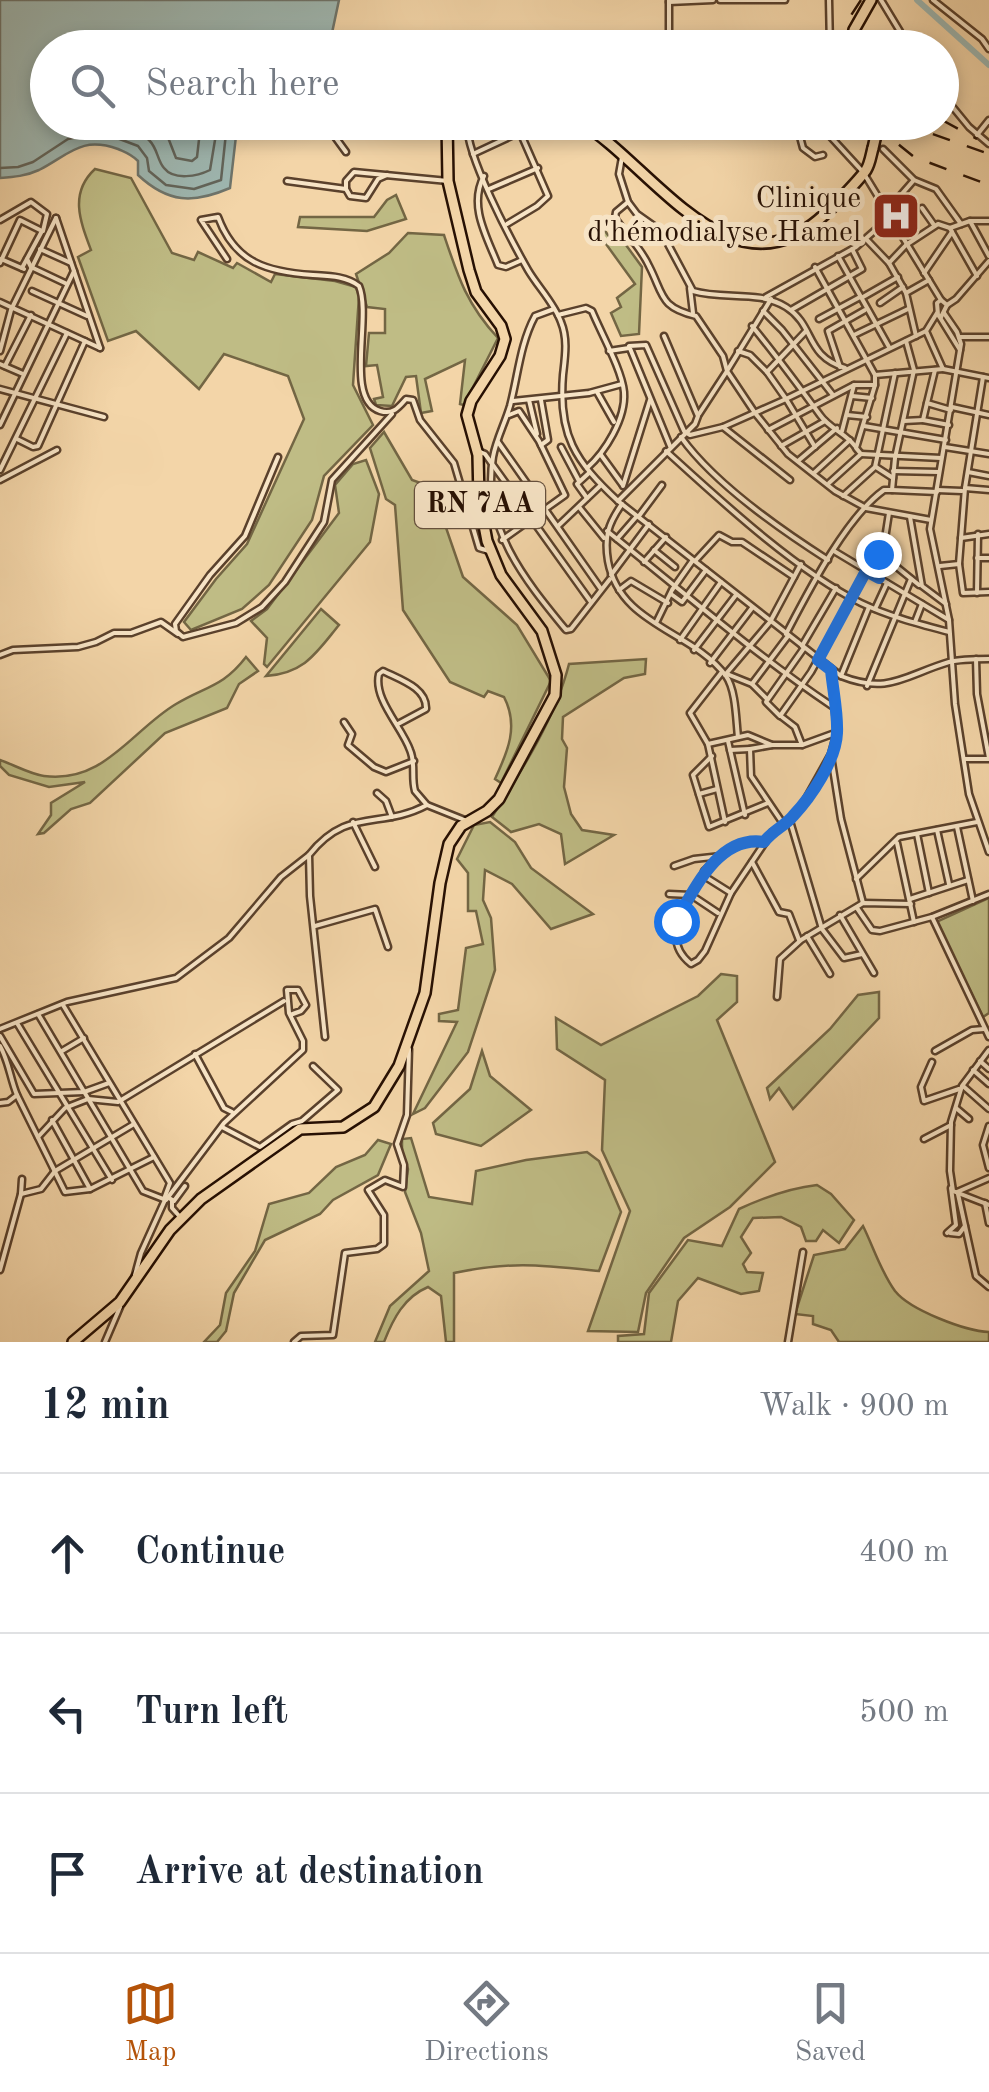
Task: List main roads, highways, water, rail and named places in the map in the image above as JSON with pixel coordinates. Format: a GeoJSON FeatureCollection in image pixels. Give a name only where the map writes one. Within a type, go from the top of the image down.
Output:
{"type":"FeatureCollection","features":[{"type":"Feature","properties":{"kind":"main road"},"geometry":{"type":"LineString","coordinates":[[854,30],[871,0]]}},
{"type":"Feature","properties":{"kind":"main road","name":"RN 7AA"},"geometry":{"type":"LineString","coordinates":[[73,1342],[120,1302],[180,1218],[299,1126],[343,1127],[374,1106],[391,1083],[431,966],[446,855],[454,834],[498,799],[556,688],[554,663],[542,631],[501,576],[490,551],[479,499],[468,408],[500,356],[505,339],[501,326],[472,282],[447,177],[448,140]]}},
{"type":"Feature","properties":{"kind":"main road"},"geometry":{"type":"LineString","coordinates":[[602,140],[697,222],[729,236],[776,241],[802,233],[832,208],[863,172],[878,148],[878,140]]}},
{"type":"Feature","properties":{"kind":"water"},"geometry":{"type":"Polygon","coordinates":[[[0,0],[339,0],[333,30],[30,30],[30,140],[236,140],[230,188],[204,197],[171,196],[138,175],[138,161],[129,154],[94,145],[68,153],[34,172],[0,178],[0,0]]]}},
{"type":"Feature","properties":{"kind":"waterway"},"geometry":{"type":"LineString","coordinates":[[917,0],[950,30]]}},
{"type":"Feature","properties":{"kind":"waterway"},"geometry":{"type":"LineString","coordinates":[[959,38],[989,65]]}},
{"type":"Feature","properties":{"kind":"railway"},"geometry":{"type":"LineString","coordinates":[[843,30],[861,0]]}},
{"type":"Feature","properties":{"kind":"railway"},"geometry":{"type":"LineString","coordinates":[[959,129],[977,139]]}},
{"type":"Feature","properties":{"kind":"railway"},"geometry":{"type":"LineString","coordinates":[[893,140],[914,157],[989,185]]}},
{"type":"Feature","properties":{"kind":"railway"},"geometry":{"type":"LineString","coordinates":[[950,140],[989,154]]}},
{"type":"Feature","properties":{"kind":"place","name":"Clinique d'hémodialyse Hamel"},"geometry":{"type":"Point","coordinates":[896,216]}}]}
